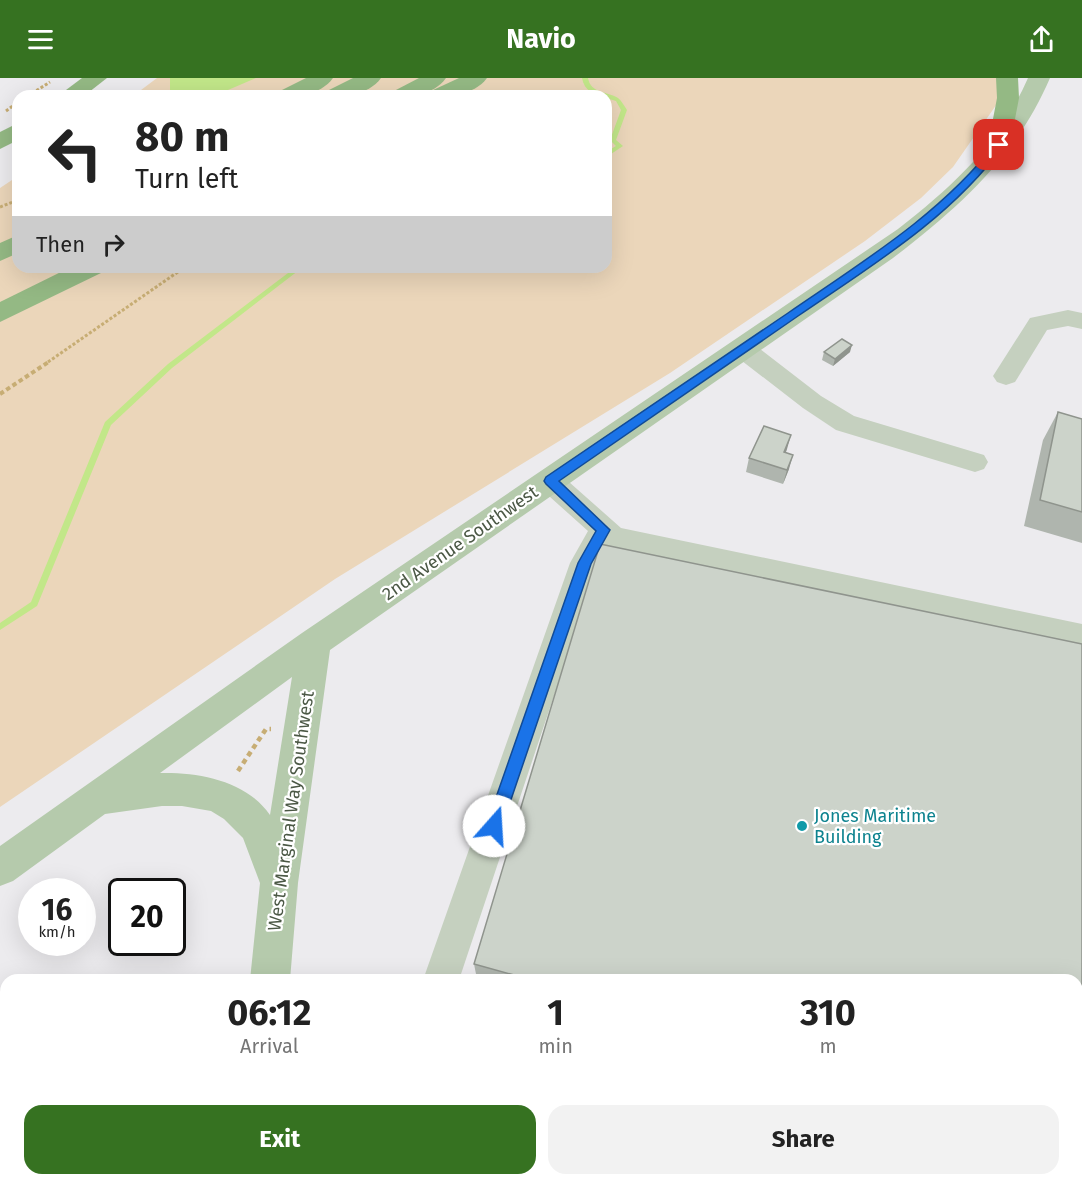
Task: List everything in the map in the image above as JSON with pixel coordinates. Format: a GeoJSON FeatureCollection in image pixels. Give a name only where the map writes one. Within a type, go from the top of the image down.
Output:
{"type":"FeatureCollection","features":[{"type":"Feature","properties":{"kind":"highway"},"geometry":{"type":"LineString","coordinates":[[78,90],[96,78]]}},
{"type":"Feature","properties":{"kind":"highway"},"geometry":{"type":"LineString","coordinates":[[299,90],[322,78]]}},
{"type":"Feature","properties":{"kind":"highway"},"geometry":{"type":"LineString","coordinates":[[347,90],[370,78]]}},
{"type":"Feature","properties":{"kind":"highway"},"geometry":{"type":"LineString","coordinates":[[413,90],[435,78]]}},
{"type":"Feature","properties":{"kind":"highway"},"geometry":{"type":"LineString","coordinates":[[451,90],[476,78]]}},
{"type":"Feature","properties":{"kind":"highway"},"geometry":{"type":"LineString","coordinates":[[999,145],[1008,98],[1007,78]]}},
{"type":"Feature","properties":{"kind":"highway"},"geometry":{"type":"LineString","coordinates":[[0,313],[75,273]]}},
{"type":"Feature","properties":{"kind":"highway"},"geometry":{"type":"LineString","coordinates":[[25,300],[81,273]]}},
{"type":"Feature","properties":{"kind":"main road","name":"2nd Avenue Southwest"},"geometry":{"type":"LineString","coordinates":[[0,868],[314,643],[884,252],[942,208],[985,164],[1020,116],[1039,78]]}},
{"type":"Feature","properties":{"kind":"main road","name":"West Marginal Way Southwest"},"geometry":{"type":"LineString","coordinates":[[271,974],[279,883],[314,643]]}},
{"type":"Feature","properties":{"kind":"main road"},"geometry":{"type":"LineString","coordinates":[[96,799],[170,788],[201,790],[231,802],[255,822],[279,883]]}},
{"type":"Feature","properties":{"kind":"lane"},"geometry":{"type":"LineString","coordinates":[[1006,376],[1039,324],[1068,318],[1082,321]]}},
{"type":"Feature","properties":{"kind":"lane"},"geometry":{"type":"LineString","coordinates":[[742,348],[812,402],[845,423],[975,462]]}},
{"type":"Feature","properties":{"kind":"lane"},"geometry":{"type":"LineString","coordinates":[[550,481],[613,537],[1082,637]]}},
{"type":"Feature","properties":{"kind":"lane"},"geometry":{"type":"LineString","coordinates":[[443,974],[584,563],[603,530]]}},
{"type":"Feature","properties":{"kind":"path"},"geometry":{"type":"LineString","coordinates":[[37,90],[55,78]]}},
{"type":"Feature","properties":{"kind":"path"},"geometry":{"type":"LineString","coordinates":[[0,394],[106,324],[177,273]]}},
{"type":"Feature","properties":{"kind":"path"},"geometry":{"type":"LineString","coordinates":[[234,777],[266,729]]}},
{"type":"Feature","properties":{"kind":"shaded area"},"geometry":{"type":"Polygon","coordinates":[[[157,78],[1015,78],[953,167],[921,198],[865,241],[670,373],[335,579],[0,807],[0,188],[12,180],[12,273],[612,273],[612,90],[141,90],[157,78]]]}},
{"type":"Feature","properties":{"kind":"shaded area"},"geometry":{"type":"Polygon","coordinates":[[[170,78],[256,78],[228,90],[170,90],[170,78]]]}},
{"type":"Feature","properties":{"kind":"building"},"geometry":{"type":"Polygon","coordinates":[[[842,339],[852,345],[835,359],[824,352],[842,339]]]}},
{"type":"Feature","properties":{"kind":"building"},"geometry":{"type":"Polygon","coordinates":[[[1058,412],[1082,419],[1082,512],[1040,500],[1058,412]]]}},
{"type":"Feature","properties":{"kind":"building"},"geometry":{"type":"Polygon","coordinates":[[[764,426],[791,435],[784,452],[793,455],[787,470],[749,458],[764,426]]]}},
{"type":"Feature","properties":{"kind":"building","name":"Jones Maritime Building"},"geometry":{"type":"Polygon","coordinates":[[[600,544],[1082,644],[1082,974],[510,974],[474,964],[600,544]]]}},
{"type":"Feature","properties":{"kind":"waterway"},"geometry":{"type":"LineString","coordinates":[[585,78],[585,82],[592,90]]}},
{"type":"Feature","properties":{"kind":"waterway"},"geometry":{"type":"LineString","coordinates":[[612,98],[618,100],[624,110],[613,140],[620,146],[612,151]]}},
{"type":"Feature","properties":{"kind":"waterway"},"geometry":{"type":"LineString","coordinates":[[0,627],[34,604],[108,424],[170,366],[292,273]]}},
{"type":"Feature","properties":{"kind":"place","name":"Jones Maritime Building"},"geometry":{"type":"Point","coordinates":[802,826]}},
{"type":"Feature","properties":{"kind":"route"},"geometry":{"type":"LineString","coordinates":[[494,826],[584,563],[603,530],[550,481],[884,252],[942,208],[985,164],[999,145]]}}]}
